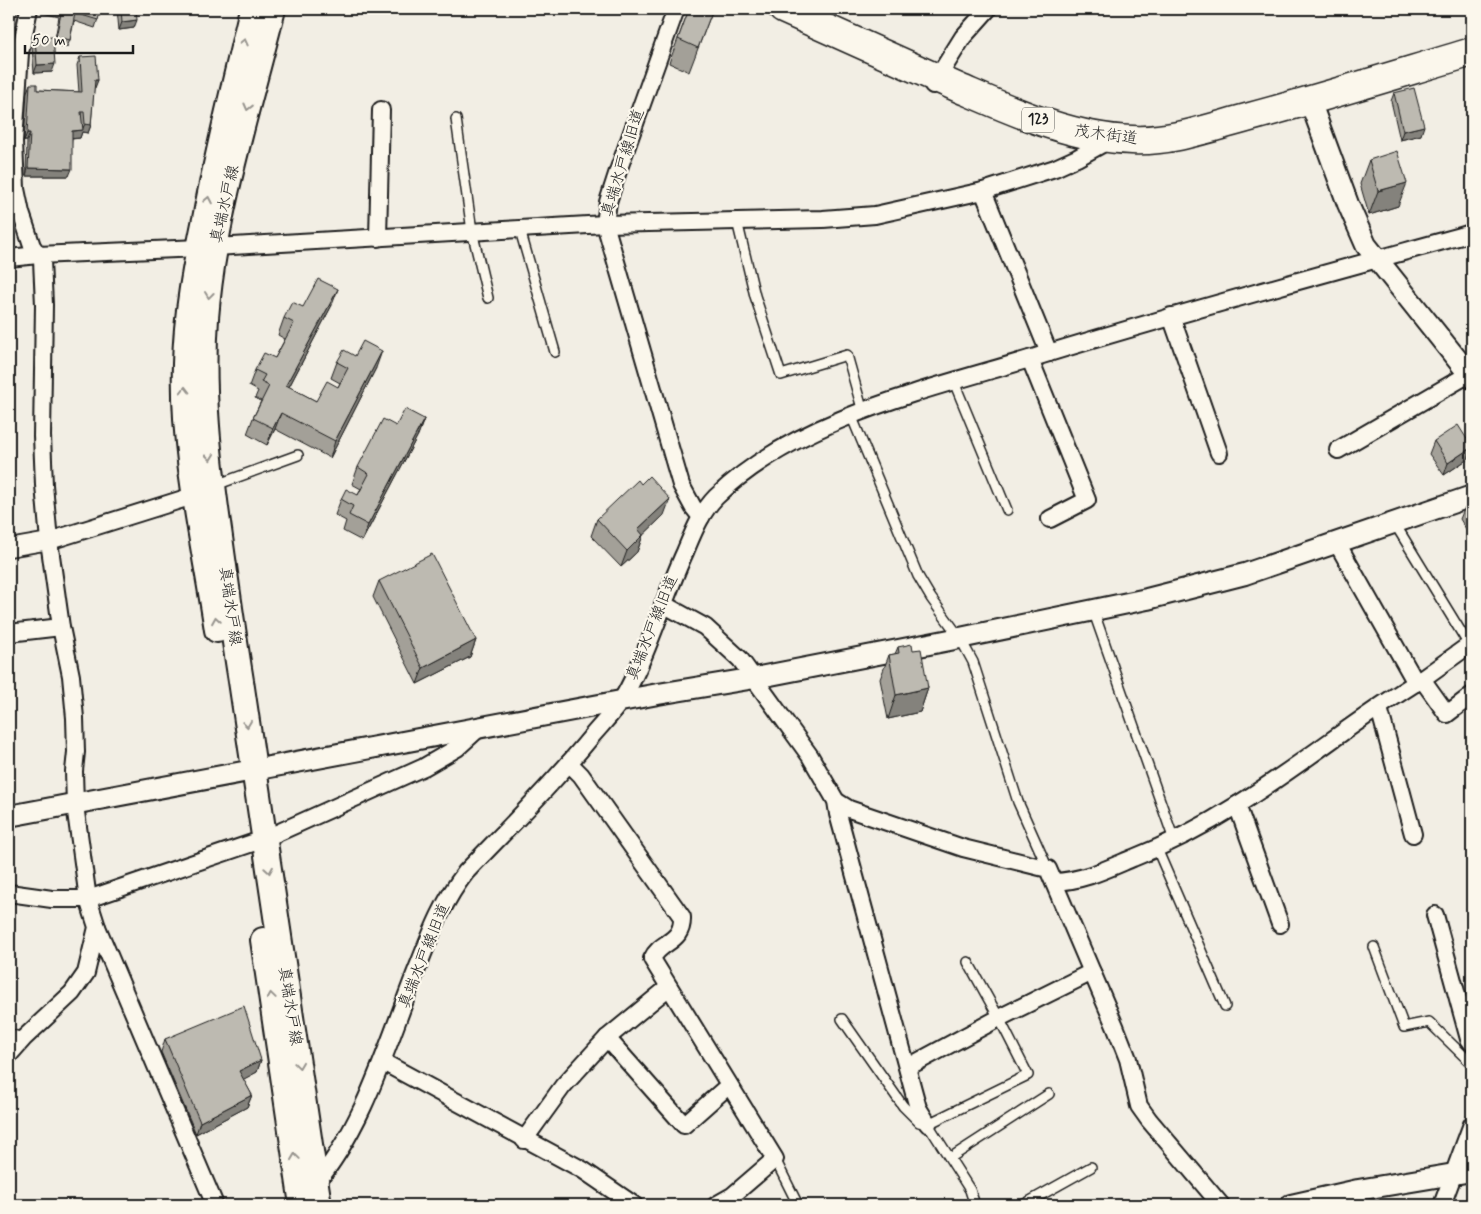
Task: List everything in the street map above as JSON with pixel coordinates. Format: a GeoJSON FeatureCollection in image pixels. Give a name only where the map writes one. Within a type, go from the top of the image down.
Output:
{"type":"FeatureCollection","features":[{"type":"Feature","properties":{"kind":"highway","name":"茂木街道"},"geometry":{"type":"LineString","coordinates":[[783,9],[934,84],[1050,125],[1110,139],[1157,139],[1180,135],[1310,101],[1472,52]]}},
{"type":"Feature","properties":{"kind":"main road","name":"真端水戸線"},"geometry":{"type":"LineString","coordinates":[[252,9],[212,182],[207,247],[204,368],[204,491],[257,842],[307,1200]]}},
{"type":"Feature","properties":{"kind":"main road","name":"真端水戸線"},"geometry":{"type":"LineString","coordinates":[[207,247],[229,184],[273,9]]}},
{"type":"Feature","properties":{"kind":"street"},"geometry":{"type":"LineString","coordinates":[[30,9],[15,51],[11,140],[16,189],[21,213],[32,246],[42,260],[42,436],[44,485],[49,541],[71,676],[75,718],[75,805],[88,899],[97,927],[215,1205]]}},
{"type":"Feature","properties":{"kind":"street","name":"真端水戸線旧道"},"geometry":{"type":"LineString","coordinates":[[307,1200],[346,1142],[383,1062],[426,946],[443,906],[454,887],[466,872],[569,763],[621,701],[637,670],[672,580],[701,517],[681,485],[605,224],[608,202],[618,171],[676,9]]}},
{"type":"Feature","properties":{"kind":"street"},"geometry":{"type":"LineString","coordinates":[[934,84],[963,37],[988,9]]}},
{"type":"Feature","properties":{"kind":"street"},"geometry":{"type":"LineString","coordinates":[[1310,101],[1353,217],[1366,245],[1470,376],[1338,450]]}},
{"type":"Feature","properties":{"kind":"street"},"geometry":{"type":"LineString","coordinates":[[378,238],[382,110]]}},
{"type":"Feature","properties":{"kind":"street"},"geometry":{"type":"LineString","coordinates":[[9,258],[605,224],[823,219],[875,215],[983,191],[1055,168],[1110,139]]}},
{"type":"Feature","properties":{"kind":"street"},"geometry":{"type":"LineString","coordinates":[[983,191],[1048,353]]}},
{"type":"Feature","properties":{"kind":"street"},"geometry":{"type":"LineString","coordinates":[[701,517],[714,499],[761,461],[805,437],[857,413],[1171,316],[1472,233]]}},
{"type":"Feature","properties":{"kind":"street"},"geometry":{"type":"LineString","coordinates":[[1171,316],[1219,453]]}},
{"type":"Feature","properties":{"kind":"street"},"geometry":{"type":"LineString","coordinates":[[1030,359],[1087,500],[1050,519]]}},
{"type":"Feature","properties":{"kind":"street"},"geometry":{"type":"LineString","coordinates":[[9,548],[49,541],[204,491]]}},
{"type":"Feature","properties":{"kind":"street"},"geometry":{"type":"LineString","coordinates":[[9,816],[621,701],[755,678],[1147,599],[1245,574],[1472,496]]}},
{"type":"Feature","properties":{"kind":"street"},"geometry":{"type":"LineString","coordinates":[[1337,543],[1419,681],[1447,714],[1472,695]]}},
{"type":"Feature","properties":{"kind":"street"},"geometry":{"type":"LineString","coordinates":[[663,604],[705,627],[740,659],[810,756],[836,801],[918,1108],[928,1124]]}},
{"type":"Feature","properties":{"kind":"street"},"geometry":{"type":"LineString","coordinates":[[9,633],[62,627]]}},
{"type":"Feature","properties":{"kind":"street"},"geometry":{"type":"LineString","coordinates":[[836,801],[866,816],[1051,876],[1070,881],[1088,877],[1157,849],[1237,806],[1471,644]]}},
{"type":"Feature","properties":{"kind":"street"},"geometry":{"type":"LineString","coordinates":[[1378,708],[1413,834]]}},
{"type":"Feature","properties":{"kind":"street"},"geometry":{"type":"LineString","coordinates":[[9,893],[52,899],[88,899],[257,842],[424,768],[457,748],[479,728]]}},
{"type":"Feature","properties":{"kind":"street"},"geometry":{"type":"LineString","coordinates":[[569,763],[581,775],[682,918],[683,928],[676,937],[656,952],[652,959],[775,1159],[732,1196],[716,1205]]}},
{"type":"Feature","properties":{"kind":"street"},"geometry":{"type":"LineString","coordinates":[[1237,806],[1280,924]]}},
{"type":"Feature","properties":{"kind":"street"},"geometry":{"type":"LineString","coordinates":[[1051,876],[1128,1059],[1139,1106],[1221,1205]]}},
{"type":"Feature","properties":{"kind":"street"},"geometry":{"type":"LineString","coordinates":[[1435,915],[1469,1039],[1472,1043]]}},
{"type":"Feature","properties":{"kind":"street"},"geometry":{"type":"LineString","coordinates":[[9,1055],[16,1036],[72,993],[86,973],[97,927]]}},
{"type":"Feature","properties":{"kind":"street"},"geometry":{"type":"LineString","coordinates":[[908,1067],[999,1018],[1092,972]]}},
{"type":"Feature","properties":{"kind":"street"},"geometry":{"type":"LineString","coordinates":[[524,1140],[563,1086],[607,1038],[669,987]]}},
{"type":"Feature","properties":{"kind":"street"},"geometry":{"type":"LineString","coordinates":[[607,1038],[684,1125],[729,1085]]}},
{"type":"Feature","properties":{"kind":"street"},"geometry":{"type":"LineString","coordinates":[[383,1062],[524,1140],[583,1170],[634,1205]]}},
{"type":"Feature","properties":{"kind":"street"},"geometry":{"type":"LineString","coordinates":[[1442,1205],[1463,1172],[1472,1124]]}},
{"type":"Feature","properties":{"kind":"street"},"geometry":{"type":"LineString","coordinates":[[1290,1205],[1358,1190],[1463,1172]]}},
{"type":"Feature","properties":{"kind":"lane"},"geometry":{"type":"LineString","coordinates":[[456,119],[472,231],[488,298]]}},
{"type":"Feature","properties":{"kind":"lane"},"geometry":{"type":"LineString","coordinates":[[737,221],[755,296],[781,375],[847,355],[857,413],[918,576],[974,662],[1018,802],[1051,876]]}},
{"type":"Feature","properties":{"kind":"lane"},"geometry":{"type":"LineString","coordinates":[[520,230],[555,352]]}},
{"type":"Feature","properties":{"kind":"lane"},"geometry":{"type":"LineString","coordinates":[[954,382],[1007,510]]}},
{"type":"Feature","properties":{"kind":"lane"},"geometry":{"type":"LineString","coordinates":[[204,491],[298,455]]}},
{"type":"Feature","properties":{"kind":"lane"},"geometry":{"type":"LineString","coordinates":[[1395,524],[1471,644]]}},
{"type":"Feature","properties":{"kind":"lane"},"geometry":{"type":"LineString","coordinates":[[1093,610],[1174,840]]}},
{"type":"Feature","properties":{"kind":"lane"},"geometry":{"type":"LineString","coordinates":[[1157,849],[1225,1006]]}},
{"type":"Feature","properties":{"kind":"lane"},"geometry":{"type":"LineString","coordinates":[[1374,947],[1404,1027],[1429,1022],[1472,1064]]}},
{"type":"Feature","properties":{"kind":"lane"},"geometry":{"type":"LineString","coordinates":[[842,1019],[903,1106],[919,1122],[928,1124],[1028,1075],[968,962]]}},
{"type":"Feature","properties":{"kind":"lane"},"geometry":{"type":"LineString","coordinates":[[950,1158],[1049,1094]]}},
{"type":"Feature","properties":{"kind":"lane"},"geometry":{"type":"LineString","coordinates":[[928,1124],[970,1190],[975,1205]]}},
{"type":"Feature","properties":{"kind":"lane"},"geometry":{"type":"LineString","coordinates":[[775,1159],[798,1205]]}},
{"type":"Feature","properties":{"kind":"lane"},"geometry":{"type":"LineString","coordinates":[[1023,1205],[1091,1167]]}},
{"type":"Feature","properties":{"kind":"building"},"geometry":{"type":"Polygon","coordinates":[[[62,9],[101,9],[98,20],[75,13],[70,40],[56,37],[62,9]]]}},
{"type":"Feature","properties":{"kind":"building"},"geometry":{"type":"Polygon","coordinates":[[[121,9],[136,9],[137,20],[122,22],[121,9]]]}},
{"type":"Feature","properties":{"kind":"building"},"geometry":{"type":"Polygon","coordinates":[[[689,9],[713,9],[698,48],[678,39],[689,9]]]}},
{"type":"Feature","properties":{"kind":"building"},"geometry":{"type":"Polygon","coordinates":[[[10,10],[19,13],[10,43],[9,74],[9,13],[10,10]]]}},
{"type":"Feature","properties":{"kind":"building"},"geometry":{"type":"Polygon","coordinates":[[[53,37],[55,64],[37,65],[35,38],[53,37]]]}},
{"type":"Feature","properties":{"kind":"building"},"geometry":{"type":"Polygon","coordinates":[[[96,56],[98,80],[95,80],[91,125],[85,124],[84,112],[81,112],[83,130],[72,131],[72,169],[28,168],[30,133],[27,133],[30,84],[37,84],[37,90],[82,92],[80,57],[96,56]]]}},
{"type":"Feature","properties":{"kind":"building"},"geometry":{"type":"Polygon","coordinates":[[[1414,88],[1424,126],[1403,131],[1394,93],[1414,88]]]}},
{"type":"Feature","properties":{"kind":"building"},"geometry":{"type":"Polygon","coordinates":[[[1397,151],[1407,183],[1378,191],[1369,160],[1397,151]]]}},
{"type":"Feature","properties":{"kind":"building"},"geometry":{"type":"Polygon","coordinates":[[[318,279],[338,289],[286,385],[316,401],[327,381],[338,387],[348,368],[337,362],[344,350],[355,356],[363,341],[382,351],[335,441],[281,413],[273,428],[253,418],[269,386],[261,382],[265,375],[255,370],[264,353],[275,358],[294,323],[284,318],[292,302],[303,307],[318,279]]]}},
{"type":"Feature","properties":{"kind":"building"},"geometry":{"type":"Polygon","coordinates":[[[405,409],[424,419],[368,525],[349,515],[353,506],[341,499],[346,489],[358,495],[369,474],[358,467],[383,419],[396,426],[405,409]]]}},
{"type":"Feature","properties":{"kind":"building"},"geometry":{"type":"Polygon","coordinates":[[[1458,425],[1472,447],[1448,463],[1434,441],[1458,425]]]}},
{"type":"Feature","properties":{"kind":"building"},"geometry":{"type":"Polygon","coordinates":[[[649,476],[670,499],[638,529],[643,535],[627,551],[597,519],[638,480],[641,484],[649,476]]]}},
{"type":"Feature","properties":{"kind":"building"},"geometry":{"type":"Polygon","coordinates":[[[1472,502],[1472,519],[1465,507],[1472,502]]]}},
{"type":"Feature","properties":{"kind":"building"},"geometry":{"type":"Polygon","coordinates":[[[432,554],[476,640],[423,668],[379,581],[432,554]]]}},
{"type":"Feature","properties":{"kind":"building"},"geometry":{"type":"Polygon","coordinates":[[[912,644],[913,650],[921,649],[928,688],[896,695],[889,655],[899,653],[898,647],[912,644]]]}},
{"type":"Feature","properties":{"kind":"building"},"geometry":{"type":"Polygon","coordinates":[[[244,1006],[261,1060],[239,1071],[252,1095],[200,1122],[165,1039],[244,1006]]]}}]}
